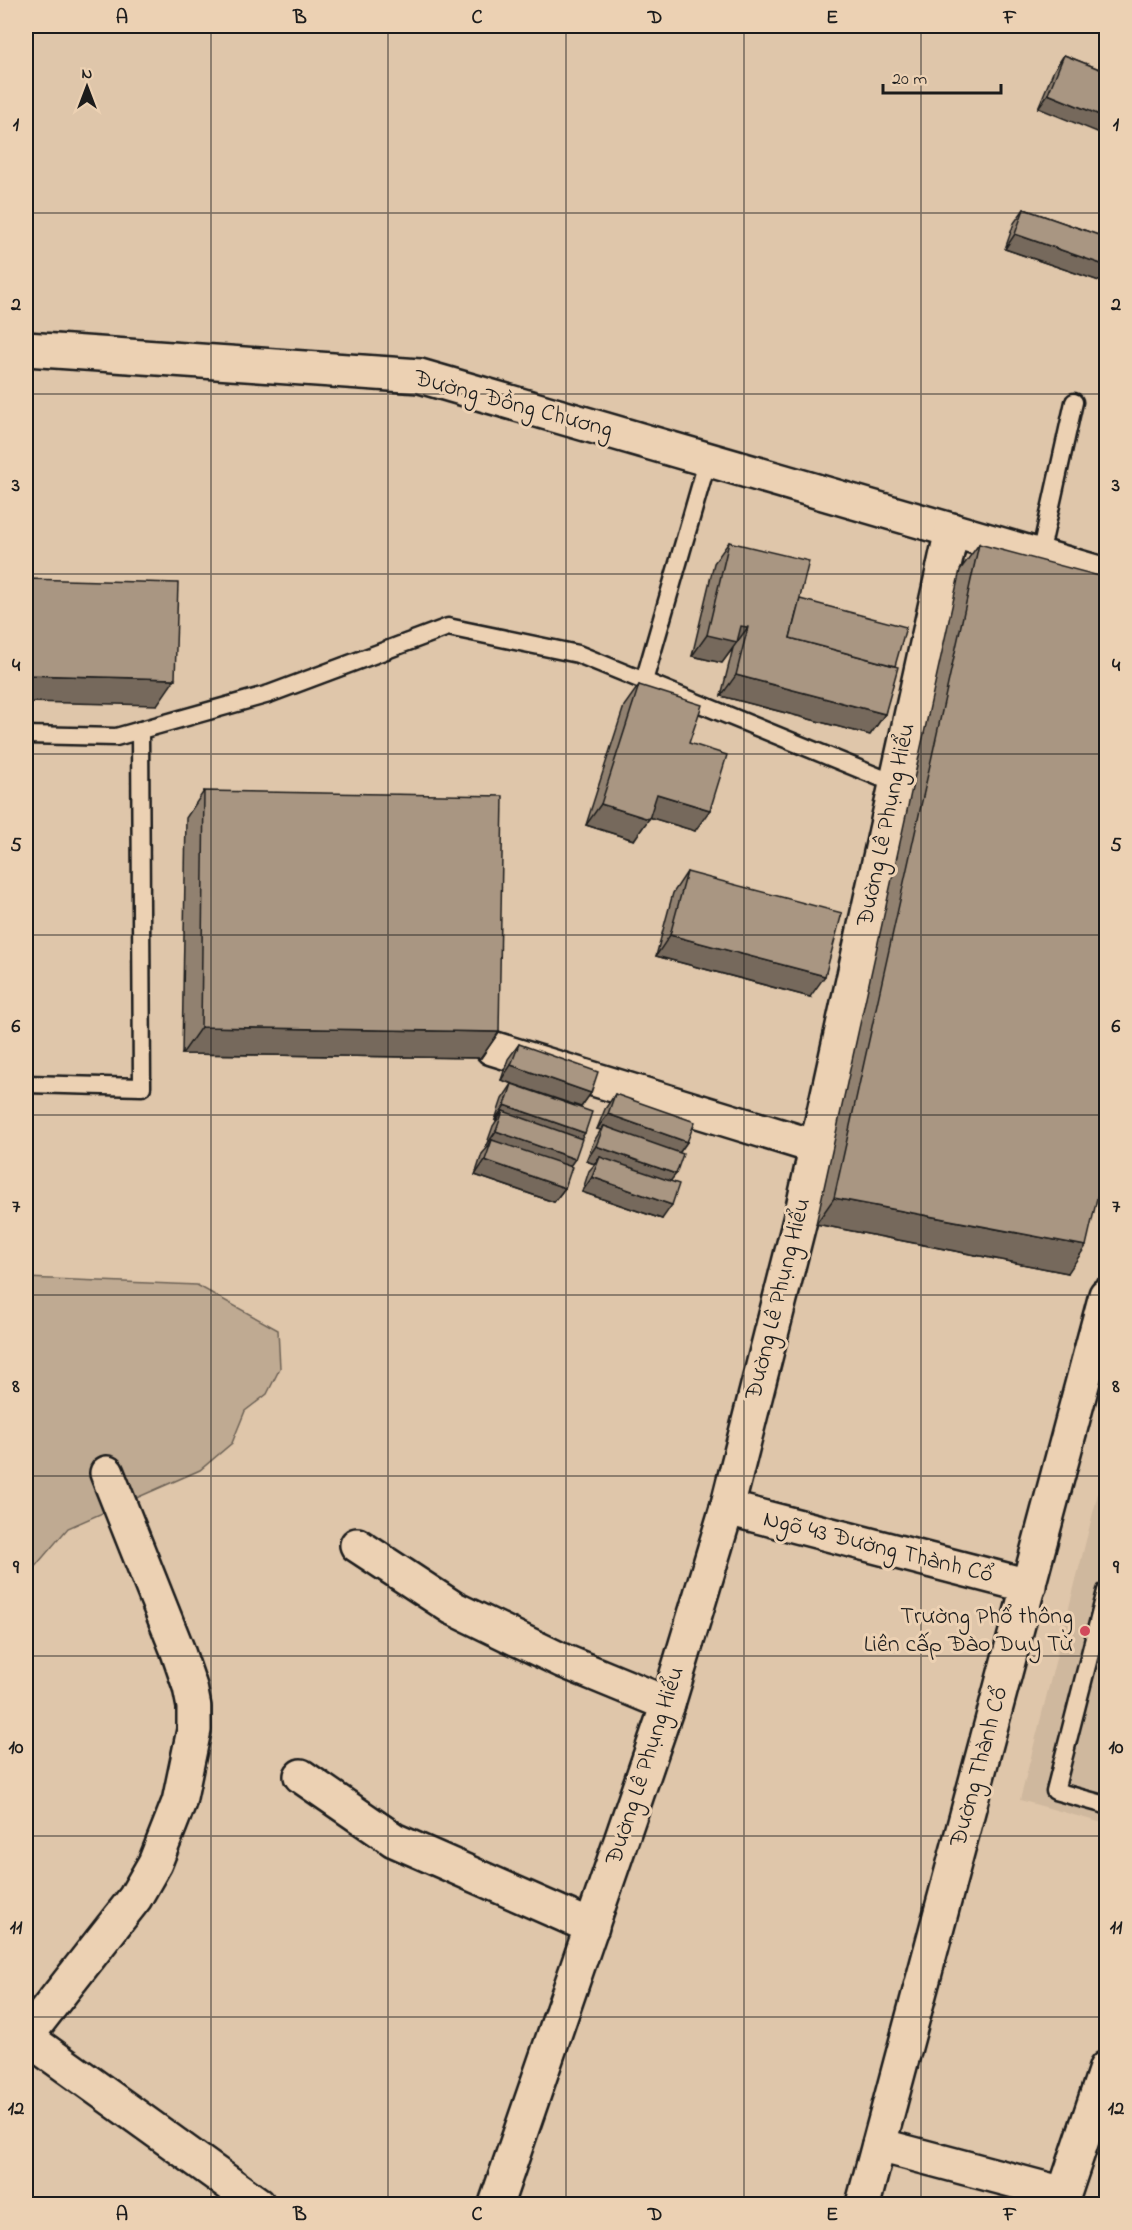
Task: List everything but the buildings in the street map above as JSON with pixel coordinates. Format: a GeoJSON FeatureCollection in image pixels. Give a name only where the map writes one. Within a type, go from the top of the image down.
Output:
{"type":"FeatureCollection","features":[{"type":"Feature","properties":{"kind":"street","name":"Đường Đồng Chương"},"geometry":{"type":"LineString","coordinates":[[26,349],[420,376],[952,530]]}},
{"type":"Feature","properties":{"kind":"street"},"geometry":{"type":"LineString","coordinates":[[952,530],[1107,575]]}},
{"type":"Feature","properties":{"kind":"street","name":"Đường Lê Phụng Hiểu"},"geometry":{"type":"LineString","coordinates":[[496,2205],[669,1704],[727,1508],[802,1212],[816,1147],[851,1035],[896,784],[952,530]]}},
{"type":"Feature","properties":{"kind":"street"},"geometry":{"type":"LineString","coordinates":[[492,1048],[816,1147]]}},
{"type":"Feature","properties":{"kind":"street","name":"Đường Thành Cổ"},"geometry":{"type":"LineString","coordinates":[[863,2205],[1107,1295]]}},
{"type":"Feature","properties":{"kind":"street"},"geometry":{"type":"LineString","coordinates":[[107,1473],[190,1687],[194,1707],[194,1730],[178,1802],[155,1863],[135,1899],[26,2037],[258,2205]]}},
{"type":"Feature","properties":{"kind":"street","name":"Ngõ 43 Đường Thành Cổ"},"geometry":{"type":"LineString","coordinates":[[727,1508],[1029,1586]]}},
{"type":"Feature","properties":{"kind":"street"},"geometry":{"type":"LineString","coordinates":[[357,1545],[453,1608],[561,1660],[669,1704]]}},
{"type":"Feature","properties":{"kind":"street"},"geometry":{"type":"LineString","coordinates":[[301,1776],[394,1840],[592,1927]]}},
{"type":"Feature","properties":{"kind":"street"},"geometry":{"type":"LineString","coordinates":[[879,2145],[1062,2199],[1107,2068]]}},
{"type":"Feature","properties":{"kind":"lane"},"geometry":{"type":"LineString","coordinates":[[1040,555],[1074,402]]}},
{"type":"Feature","properties":{"kind":"lane"},"geometry":{"type":"LineString","coordinates":[[644,681],[708,459]]}},
{"type":"Feature","properties":{"kind":"lane"},"geometry":{"type":"LineString","coordinates":[[26,735],[116,737],[269,694],[448,627],[578,654],[896,784]]}},
{"type":"Feature","properties":{"kind":"lane"},"geometry":{"type":"LineString","coordinates":[[26,1084],[142,1087],[141,730]]}},
{"type":"Feature","properties":{"kind":"lane"},"geometry":{"type":"LineString","coordinates":[[1107,1591],[1055,1791],[1107,1805]]}},
{"type":"Feature","properties":{"kind":"shaded area"},"geometry":{"type":"Polygon","coordinates":[[[26,1278],[197,1285],[278,1330],[280,1368],[267,1394],[245,1411],[232,1443],[200,1470],[68,1528],[26,1577],[26,1278]]]}},
{"type":"Feature","properties":{"kind":"shaded area","name":"Trường Phổ thông Liên cấp Đào Duy Từ"},"geometry":{"type":"Polygon","coordinates":[[[1106,1462],[1106,1824],[1020,1800],[1106,1462]]]}},
{"type":"Feature","properties":{"kind":"place","name":"Trường Phổ thông Liên cấp Đào Duy Từ"},"geometry":{"type":"Point","coordinates":[1085,1631]}}]}
